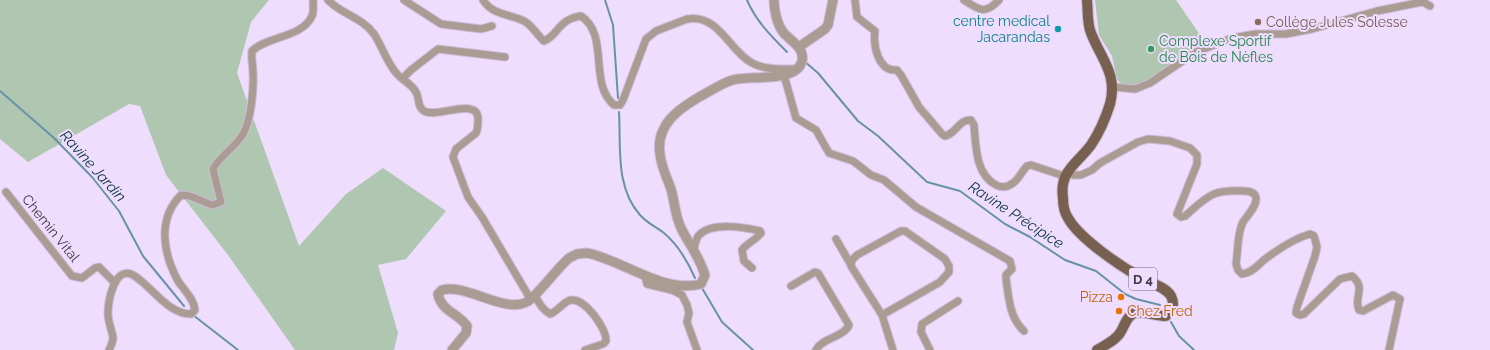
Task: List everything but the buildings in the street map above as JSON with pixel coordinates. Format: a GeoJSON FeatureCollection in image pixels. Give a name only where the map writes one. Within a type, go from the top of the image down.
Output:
{"type":"FeatureCollection","features":[{"type":"Feature","properties":{"kind":"main road"},"geometry":{"type":"LineString","coordinates":[[1066,174],[1091,145],[1097,135],[1109,104],[1113,87],[1109,69],[1090,31],[1087,0]]}},
{"type":"Feature","properties":{"kind":"main road","name":"D 4"},"geometry":{"type":"LineString","coordinates":[[1066,174],[1062,190],[1064,208],[1067,218],[1076,229],[1112,259],[1171,295],[1173,304],[1166,316],[1156,316],[1142,313],[1133,314],[1129,317],[1120,334],[1113,341],[1097,350]]}},
{"type":"Feature","properties":{"kind":"street"},"geometry":{"type":"LineString","coordinates":[[109,350],[113,338],[108,314],[114,284],[118,276],[122,274],[131,274],[166,303],[179,311],[191,314],[195,310],[194,304],[178,280],[164,245],[165,225],[175,201],[181,195],[190,196],[212,205],[221,202],[213,169],[217,162],[243,134],[247,124],[253,78],[252,51],[257,46],[293,33],[305,24],[313,15],[313,0]]}},
{"type":"Feature","properties":{"kind":"street"},"geometry":{"type":"LineString","coordinates":[[328,0],[342,12],[363,23],[370,29],[397,74],[411,83],[418,95],[419,105],[422,110],[430,114],[462,108],[472,109],[479,116],[476,133],[456,149],[453,157],[468,197],[533,297],[544,310],[550,314],[568,301],[578,300],[605,330],[606,341],[603,344],[585,350]]}},
{"type":"Feature","properties":{"kind":"street"},"geometry":{"type":"LineString","coordinates":[[404,0],[441,24],[481,29],[492,26]]}},
{"type":"Feature","properties":{"kind":"street"},"geometry":{"type":"LineString","coordinates":[[483,0],[489,8],[524,21],[544,41],[549,39],[556,30],[573,17],[581,16],[588,21],[594,30],[601,77],[606,94],[614,105],[620,105],[623,100],[646,39],[656,31],[687,18],[708,22],[716,27],[746,60],[755,65],[798,69]]}},
{"type":"Feature","properties":{"kind":"street"},"geometry":{"type":"LineString","coordinates":[[452,350],[466,333],[467,326],[463,320],[443,306],[438,294],[447,288],[469,291],[507,305],[516,305],[533,297],[569,258],[577,254],[593,255],[645,276],[685,286],[701,284],[704,275],[694,250],[677,220],[671,190],[659,154],[662,133],[668,121],[678,109],[732,80],[784,75],[798,69],[802,60],[796,44],[783,32],[779,24],[774,0]]}},
{"type":"Feature","properties":{"kind":"street"},"geometry":{"type":"LineString","coordinates":[[796,44],[823,24],[828,0]]}},
{"type":"Feature","properties":{"kind":"street"},"geometry":{"type":"LineString","coordinates":[[796,44],[825,29],[828,25],[833,0]]}},
{"type":"Feature","properties":{"kind":"street"},"geometry":{"type":"LineString","coordinates":[[855,0],[857,17],[875,31],[873,40],[885,68],[890,71],[897,70],[901,74],[919,106],[942,134],[945,136],[950,135],[962,122],[971,120],[974,125],[980,167],[993,183],[1000,187],[1008,186],[1014,182],[1027,166],[1031,164],[1066,174],[1081,175],[1092,170],[1100,163],[1148,139],[1170,141],[1190,148],[1197,155],[1197,164],[1177,214],[1181,217],[1185,216],[1214,192],[1226,190],[1249,191],[1253,193],[1256,198],[1255,204],[1240,229],[1236,264],[1238,270],[1242,274],[1249,273],[1268,256],[1298,238],[1310,234],[1314,236],[1317,247],[1296,313],[1300,315],[1304,314],[1340,279],[1352,276],[1360,285],[1357,307],[1359,310],[1363,311],[1394,295],[1400,299],[1389,350]]}},
{"type":"Feature","properties":{"kind":"street"},"geometry":{"type":"LineString","coordinates":[[964,0],[982,10],[990,9],[999,0]]}},
{"type":"Feature","properties":{"kind":"street"},"geometry":{"type":"LineString","coordinates":[[1113,87],[1135,89],[1150,82],[1196,52],[1232,38],[1255,34],[1286,34],[1312,29],[1376,11],[1423,2],[1430,6]]}},
{"type":"Feature","properties":{"kind":"street"},"geometry":{"type":"LineString","coordinates":[[403,78],[438,48],[505,57]]}},
{"type":"Feature","properties":{"kind":"street"},"geometry":{"type":"LineString","coordinates":[[784,75],[796,118],[816,130],[829,153],[853,161],[871,175],[884,180],[913,205],[1010,261],[1012,269],[1006,275],[1006,279],[1011,313],[1015,321],[1024,331]]}},
{"type":"Feature","properties":{"kind":"street","name":"Chemin Vital"},"geometry":{"type":"LineString","coordinates":[[6,192],[72,276],[82,278],[94,268],[99,267],[114,284]]}},
{"type":"Feature","properties":{"kind":"street"},"geometry":{"type":"LineString","coordinates":[[694,250],[698,236],[704,232],[727,226],[760,230],[761,233],[757,238],[745,246],[742,250],[744,261],[752,268]]}},
{"type":"Feature","properties":{"kind":"street"},"geometry":{"type":"LineString","coordinates":[[851,266],[852,260],[857,255],[901,230],[910,233],[946,259],[949,266],[949,272],[940,282],[882,315]]}},
{"type":"Feature","properties":{"kind":"street"},"geometry":{"type":"LineString","coordinates":[[836,239],[882,315],[893,350]]}},
{"type":"Feature","properties":{"kind":"street"},"geometry":{"type":"LineString","coordinates":[[792,286],[815,272],[818,273],[849,325],[847,330],[819,345],[816,350]]}},
{"type":"Feature","properties":{"kind":"street"},"geometry":{"type":"LineString","coordinates":[[645,276],[647,284],[672,290],[682,295],[689,313],[687,322],[697,350]]}},
{"type":"Feature","properties":{"kind":"street"},"geometry":{"type":"LineString","coordinates":[[930,350],[921,332],[922,324],[958,302]]}},
{"type":"Feature","properties":{"kind":"green space"},"geometry":{"type":"Polygon","coordinates":[[[0,0],[269,0],[251,22],[237,73],[299,246],[346,194],[383,168],[446,211],[406,259],[378,265],[398,333],[394,350],[295,350],[228,255],[166,175],[140,106],[129,104],[28,162],[0,139],[0,0]]]}},
{"type":"Feature","properties":{"kind":"green space","name":"Complexe Sportif de Bois de Nèfles"},"geometry":{"type":"Polygon","coordinates":[[[1095,0],[1176,0],[1205,42],[1142,84],[1123,86],[1117,79],[1112,56],[1099,35],[1095,0]]]}},
{"type":"Feature","properties":{"kind":"waterway"},"geometry":{"type":"LineString","coordinates":[[605,0],[613,25],[618,98]]}},
{"type":"Feature","properties":{"kind":"waterway","name":"Ravine Précipice"},"geometry":{"type":"LineString","coordinates":[[747,0],[759,21],[787,52]]}},
{"type":"Feature","properties":{"kind":"waterway","name":"Ravine Précipice"},"geometry":{"type":"LineString","coordinates":[[804,61],[818,73],[858,121],[878,136],[927,182],[960,191],[1005,224],[1030,237],[1065,260],[1096,271],[1125,294],[1136,299],[1160,305]]}},
{"type":"Feature","properties":{"kind":"waterway","name":"Ravine Jardin"},"geometry":{"type":"LineString","coordinates":[[0,91],[54,138],[92,177],[119,211],[143,256],[184,306]]}},
{"type":"Feature","properties":{"kind":"waterway"},"geometry":{"type":"LineString","coordinates":[[619,112],[621,166],[626,192],[640,215],[669,237],[678,248],[695,278]]}},
{"type":"Feature","properties":{"kind":"waterway"},"geometry":{"type":"LineString","coordinates":[[702,288],[722,322],[753,350]]}},
{"type":"Feature","properties":{"kind":"waterway","name":"Ravine Jardin"},"geometry":{"type":"LineString","coordinates":[[193,315],[238,350]]}},
{"type":"Feature","properties":{"kind":"waterway","name":"Ravine Précipice"},"geometry":{"type":"LineString","coordinates":[[1171,322],[1179,336],[1194,350]]}},
{"type":"Feature","properties":{"kind":"place","name":"Collège Jules Solesse"},"geometry":{"type":"Point","coordinates":[1258,22]}},
{"type":"Feature","properties":{"kind":"place","name":"centre medical Jacarandas"},"geometry":{"type":"Point","coordinates":[1058,29]}},
{"type":"Feature","properties":{"kind":"place","name":"Complexe Sportif de Bois de Nèfles"},"geometry":{"type":"Point","coordinates":[1151,49]}},
{"type":"Feature","properties":{"kind":"place","name":"Pizza"},"geometry":{"type":"Point","coordinates":[1121,297]}},
{"type":"Feature","properties":{"kind":"place","name":"Chez Fred"},"geometry":{"type":"Point","coordinates":[1119,311]}}]}
